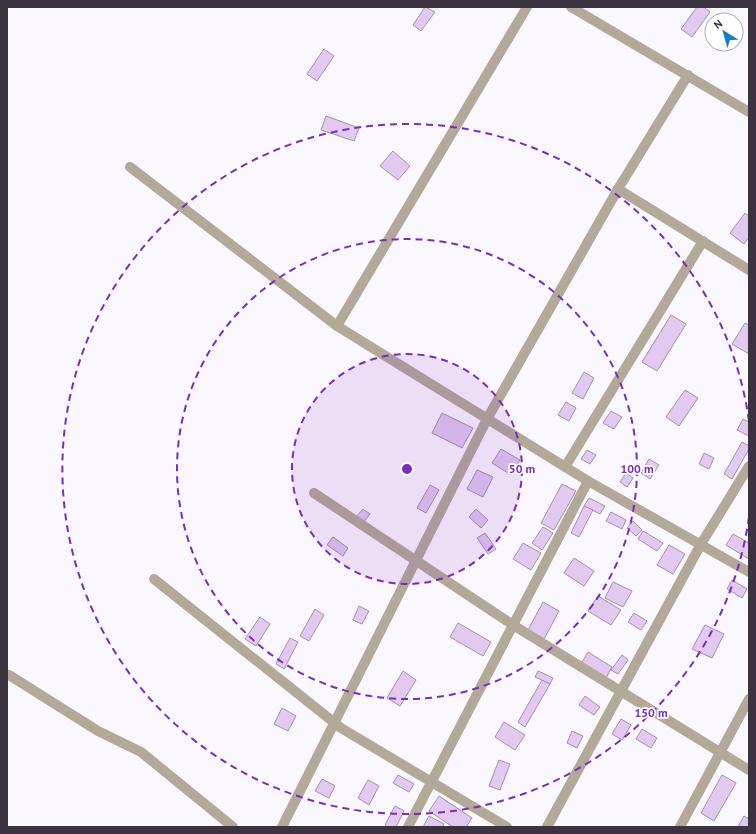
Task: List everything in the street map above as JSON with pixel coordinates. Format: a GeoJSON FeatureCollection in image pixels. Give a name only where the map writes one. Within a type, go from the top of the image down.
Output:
{"type":"FeatureCollection","features":[{"type":"Feature","properties":{"kind":"street"},"geometry":{"type":"LineString","coordinates":[[337,326],[527,7]]}},
{"type":"Feature","properties":{"kind":"street"},"geometry":{"type":"LineString","coordinates":[[571,7],[749,112]]}},
{"type":"Feature","properties":{"kind":"street"},"geometry":{"type":"LineString","coordinates":[[282,827],[487,419],[618,189],[688,75]]}},
{"type":"Feature","properties":{"kind":"street"},"geometry":{"type":"LineString","coordinates":[[130,167],[337,326],[588,481],[749,572]]}},
{"type":"Feature","properties":{"kind":"street"},"geometry":{"type":"LineString","coordinates":[[618,189],[749,270]]}},
{"type":"Feature","properties":{"kind":"street"},"geometry":{"type":"LineString","coordinates":[[565,467],[703,241]]}},
{"type":"Feature","properties":{"kind":"street"},"geometry":{"type":"LineString","coordinates":[[546,827],[701,544],[749,466]]}},
{"type":"Feature","properties":{"kind":"street"},"geometry":{"type":"LineString","coordinates":[[408,827],[588,481]]}},
{"type":"Feature","properties":{"kind":"street"},"geometry":{"type":"LineString","coordinates":[[314,493],[513,625],[749,770]]}},
{"type":"Feature","properties":{"kind":"street"},"geometry":{"type":"LineString","coordinates":[[154,579],[334,722],[431,782],[508,827]]}},
{"type":"Feature","properties":{"kind":"street"},"geometry":{"type":"LineString","coordinates":[[8,675],[98,731],[141,752],[233,827]]}},
{"type":"Feature","properties":{"kind":"street"},"geometry":{"type":"LineString","coordinates":[[680,827],[749,698]]}},
{"type":"Feature","properties":{"kind":"building"},"geometry":{"type":"Polygon","coordinates":[[[425,7],[435,12],[421,31],[413,25],[425,7]]]}},
{"type":"Feature","properties":{"kind":"building"},"geometry":{"type":"Polygon","coordinates":[[[697,7],[704,7],[710,12],[704,12],[704,20],[692,37],[681,29],[697,7]]]}},
{"type":"Feature","properties":{"kind":"building"},"geometry":{"type":"Polygon","coordinates":[[[324,49],[334,56],[317,81],[307,74],[324,49]]]}},
{"type":"Feature","properties":{"kind":"building"},"geometry":{"type":"Polygon","coordinates":[[[326,116],[359,128],[354,141],[321,130],[326,116]]]}},
{"type":"Feature","properties":{"kind":"building"},"geometry":{"type":"Polygon","coordinates":[[[393,151],[410,166],[398,180],[380,166],[393,151]]]}},
{"type":"Feature","properties":{"kind":"building"},"geometry":{"type":"Polygon","coordinates":[[[745,213],[749,216],[749,237],[744,244],[730,233],[745,213]]]}},
{"type":"Feature","properties":{"kind":"building"},"geometry":{"type":"Polygon","coordinates":[[[671,315],[686,324],[657,371],[642,362],[671,315]]]}},
{"type":"Feature","properties":{"kind":"building"},"geometry":{"type":"Polygon","coordinates":[[[745,323],[749,325],[749,354],[732,344],[745,323]]]}},
{"type":"Feature","properties":{"kind":"building"},"geometry":{"type":"Polygon","coordinates":[[[584,372],[594,378],[583,399],[572,393],[584,372]]]}},
{"type":"Feature","properties":{"kind":"building"},"geometry":{"type":"Polygon","coordinates":[[[685,390],[698,398],[679,426],[666,417],[685,390]]]}},
{"type":"Feature","properties":{"kind":"building"},"geometry":{"type":"Polygon","coordinates":[[[566,402],[576,408],[569,421],[558,415],[566,402]]]}},
{"type":"Feature","properties":{"kind":"building"},"geometry":{"type":"Polygon","coordinates":[[[611,411],[622,417],[614,429],[603,423],[611,411]]]}},
{"type":"Feature","properties":{"kind":"building"},"geometry":{"type":"Polygon","coordinates":[[[442,413],[473,428],[462,448],[432,433],[442,413]]]}},
{"type":"Feature","properties":{"kind":"building"},"geometry":{"type":"Polygon","coordinates":[[[743,419],[749,422],[749,436],[737,430],[743,419]]]}},
{"type":"Feature","properties":{"kind":"building"},"geometry":{"type":"Polygon","coordinates":[[[742,442],[749,446],[749,449],[732,479],[724,474],[742,442]]]}},
{"type":"Feature","properties":{"kind":"building"},"geometry":{"type":"Polygon","coordinates":[[[501,449],[520,460],[511,475],[492,463],[501,449]]]}},
{"type":"Feature","properties":{"kind":"building"},"geometry":{"type":"Polygon","coordinates":[[[587,450],[596,455],[590,464],[581,459],[587,450]]]}},
{"type":"Feature","properties":{"kind":"building"},"geometry":{"type":"Polygon","coordinates":[[[704,453],[714,458],[709,469],[699,464],[704,453]]]}},
{"type":"Feature","properties":{"kind":"building"},"geometry":{"type":"Polygon","coordinates":[[[649,459],[659,465],[650,479],[641,473],[649,459]]]}},
{"type":"Feature","properties":{"kind":"building"},"geometry":{"type":"Polygon","coordinates":[[[477,470],[493,477],[483,497],[467,489],[477,470]]]}},
{"type":"Feature","properties":{"kind":"building"},"geometry":{"type":"Polygon","coordinates":[[[626,473],[633,478],[627,487],[620,482],[626,473]]]}},
{"type":"Feature","properties":{"kind":"building"},"geometry":{"type":"Polygon","coordinates":[[[562,484],[576,491],[554,530],[541,523],[562,484]]]}},
{"type":"Feature","properties":{"kind":"building"},"geometry":{"type":"Polygon","coordinates":[[[430,485],[439,490],[426,513],[417,508],[430,485]]]}},
{"type":"Feature","properties":{"kind":"building"},"geometry":{"type":"Polygon","coordinates":[[[589,498],[605,506],[600,514],[584,506],[589,498]]]}},
{"type":"Feature","properties":{"kind":"building"},"geometry":{"type":"Polygon","coordinates":[[[584,506],[593,510],[579,537],[571,533],[584,506]]]}},
{"type":"Feature","properties":{"kind":"building"},"geometry":{"type":"Polygon","coordinates":[[[363,509],[370,514],[362,524],[355,518],[363,509]]]}},
{"type":"Feature","properties":{"kind":"building"},"geometry":{"type":"Polygon","coordinates":[[[476,509],[488,520],[481,528],[469,517],[476,509]]]}},
{"type":"Feature","properties":{"kind":"building"},"geometry":{"type":"Polygon","coordinates":[[[611,512],[626,520],[622,529],[606,521],[611,512]]]}},
{"type":"Feature","properties":{"kind":"building"},"geometry":{"type":"Polygon","coordinates":[[[633,521],[642,530],[636,536],[627,528],[633,521]]]}},
{"type":"Feature","properties":{"kind":"building"},"geometry":{"type":"Polygon","coordinates":[[[543,527],[553,533],[542,550],[532,543],[543,527]]]}},
{"type":"Feature","properties":{"kind":"building"},"geometry":{"type":"Polygon","coordinates":[[[643,531],[663,543],[657,551],[638,539],[643,531]]]}},
{"type":"Feature","properties":{"kind":"building"},"geometry":{"type":"Polygon","coordinates":[[[485,533],[496,549],[488,554],[477,538],[485,533]]]}},
{"type":"Feature","properties":{"kind":"building"},"geometry":{"type":"Polygon","coordinates":[[[733,534],[749,543],[749,559],[726,545],[733,534]]]}},
{"type":"Feature","properties":{"kind":"building"},"geometry":{"type":"Polygon","coordinates":[[[333,537],[348,548],[343,556],[327,545],[333,537]]]}},
{"type":"Feature","properties":{"kind":"building"},"geometry":{"type":"Polygon","coordinates":[[[523,543],[541,553],[531,570],[513,559],[523,543]]]}},
{"type":"Feature","properties":{"kind":"building"},"geometry":{"type":"Polygon","coordinates":[[[669,545],[685,554],[673,574],[657,565],[669,545]]]}},
{"type":"Feature","properties":{"kind":"building"},"geometry":{"type":"Polygon","coordinates":[[[574,558],[594,571],[584,586],[564,573],[574,558]]]}},
{"type":"Feature","properties":{"kind":"building"},"geometry":{"type":"Polygon","coordinates":[[[732,580],[747,589],[742,598],[727,589],[732,580]]]}},
{"type":"Feature","properties":{"kind":"building"},"geometry":{"type":"Polygon","coordinates":[[[613,582],[632,591],[623,607],[605,598],[613,582]]]}},
{"type":"Feature","properties":{"kind":"building"},"geometry":{"type":"Polygon","coordinates":[[[598,596],[621,610],[611,625],[588,611],[598,596]]]}},
{"type":"Feature","properties":{"kind":"building"},"geometry":{"type":"Polygon","coordinates":[[[543,602],[559,611],[543,641],[527,632],[543,602]]]}},
{"type":"Feature","properties":{"kind":"building"},"geometry":{"type":"Polygon","coordinates":[[[359,606],[369,611],[362,624],[353,620],[359,606]]]}},
{"type":"Feature","properties":{"kind":"building"},"geometry":{"type":"Polygon","coordinates":[[[315,609],[324,615],[309,641],[300,636],[315,609]]]}},
{"type":"Feature","properties":{"kind":"building"},"geometry":{"type":"Polygon","coordinates":[[[634,613],[647,621],[641,630],[628,622],[634,613]]]}},
{"type":"Feature","properties":{"kind":"building"},"geometry":{"type":"Polygon","coordinates":[[[260,617],[270,624],[256,646],[245,639],[260,617]]]}},
{"type":"Feature","properties":{"kind":"building"},"geometry":{"type":"Polygon","coordinates":[[[458,623],[491,642],[483,656],[450,637],[458,623]]]}},
{"type":"Feature","properties":{"kind":"building"},"geometry":{"type":"Polygon","coordinates":[[[705,625],[724,634],[712,658],[692,649],[705,625]]]}},
{"type":"Feature","properties":{"kind":"building"},"geometry":{"type":"Polygon","coordinates":[[[290,638],[298,642],[284,669],[276,664],[290,638]]]}},
{"type":"Feature","properties":{"kind":"building"},"geometry":{"type":"Polygon","coordinates":[[[588,652],[612,667],[605,680],[581,664],[588,652]]]}},
{"type":"Feature","properties":{"kind":"building"},"geometry":{"type":"Polygon","coordinates":[[[622,655],[628,660],[618,674],[611,670],[622,655]]]}},
{"type":"Feature","properties":{"kind":"building"},"geometry":{"type":"Polygon","coordinates":[[[403,671],[416,680],[400,706],[387,698],[403,671]]]}},
{"type":"Feature","properties":{"kind":"building"},"geometry":{"type":"Polygon","coordinates":[[[538,671],[553,678],[550,684],[535,677],[538,671]]]}},
{"type":"Feature","properties":{"kind":"building"},"geometry":{"type":"Polygon","coordinates":[[[542,680],[550,684],[525,727],[518,722],[542,680]]]}},
{"type":"Feature","properties":{"kind":"building"},"geometry":{"type":"Polygon","coordinates":[[[585,696],[600,707],[594,715],[579,705],[585,696]]]}},
{"type":"Feature","properties":{"kind":"building"},"geometry":{"type":"Polygon","coordinates":[[[282,708],[296,716],[288,731],[274,724],[282,708]]]}},
{"type":"Feature","properties":{"kind":"building"},"geometry":{"type":"Polygon","coordinates":[[[621,719],[631,725],[622,740],[612,734],[621,719]]]}},
{"type":"Feature","properties":{"kind":"building"},"geometry":{"type":"Polygon","coordinates":[[[504,722],[525,735],[515,750],[495,737],[504,722]]]}},
{"type":"Feature","properties":{"kind":"building"},"geometry":{"type":"Polygon","coordinates":[[[642,729],[657,738],[651,748],[636,739],[642,729]]]}},
{"type":"Feature","properties":{"kind":"building"},"geometry":{"type":"Polygon","coordinates":[[[572,731],[583,736],[577,748],[567,743],[572,731]]]}},
{"type":"Feature","properties":{"kind":"building"},"geometry":{"type":"Polygon","coordinates":[[[499,760],[510,764],[500,790],[489,786],[499,760]]]}},
{"type":"Feature","properties":{"kind":"building"},"geometry":{"type":"Polygon","coordinates":[[[398,775],[414,784],[409,792],[393,783],[398,775]]]}},
{"type":"Feature","properties":{"kind":"building"},"geometry":{"type":"Polygon","coordinates":[[[722,775],[736,783],[714,821],[701,813],[722,775]]]}},
{"type":"Feature","properties":{"kind":"building"},"geometry":{"type":"Polygon","coordinates":[[[322,779],[335,786],[329,798],[315,791],[322,779]]]}},
{"type":"Feature","properties":{"kind":"building"},"geometry":{"type":"Polygon","coordinates":[[[368,780],[379,786],[369,805],[358,798],[368,780]]]}},
{"type":"Feature","properties":{"kind":"building"},"geometry":{"type":"Polygon","coordinates":[[[439,796],[472,818],[466,827],[453,827],[429,811],[439,796]]]}},
{"type":"Feature","properties":{"kind":"building"},"geometry":{"type":"Polygon","coordinates":[[[395,806],[404,811],[396,827],[388,827],[385,825],[395,806]]]}},
{"type":"Feature","properties":{"kind":"building"},"geometry":{"type":"Polygon","coordinates":[[[429,816],[444,824],[442,827],[423,827],[429,816]]]}},
{"type":"Feature","properties":{"kind":"building"},"geometry":{"type":"Polygon","coordinates":[[[744,816],[749,819],[749,827],[738,827],[744,816]]]}}]}
